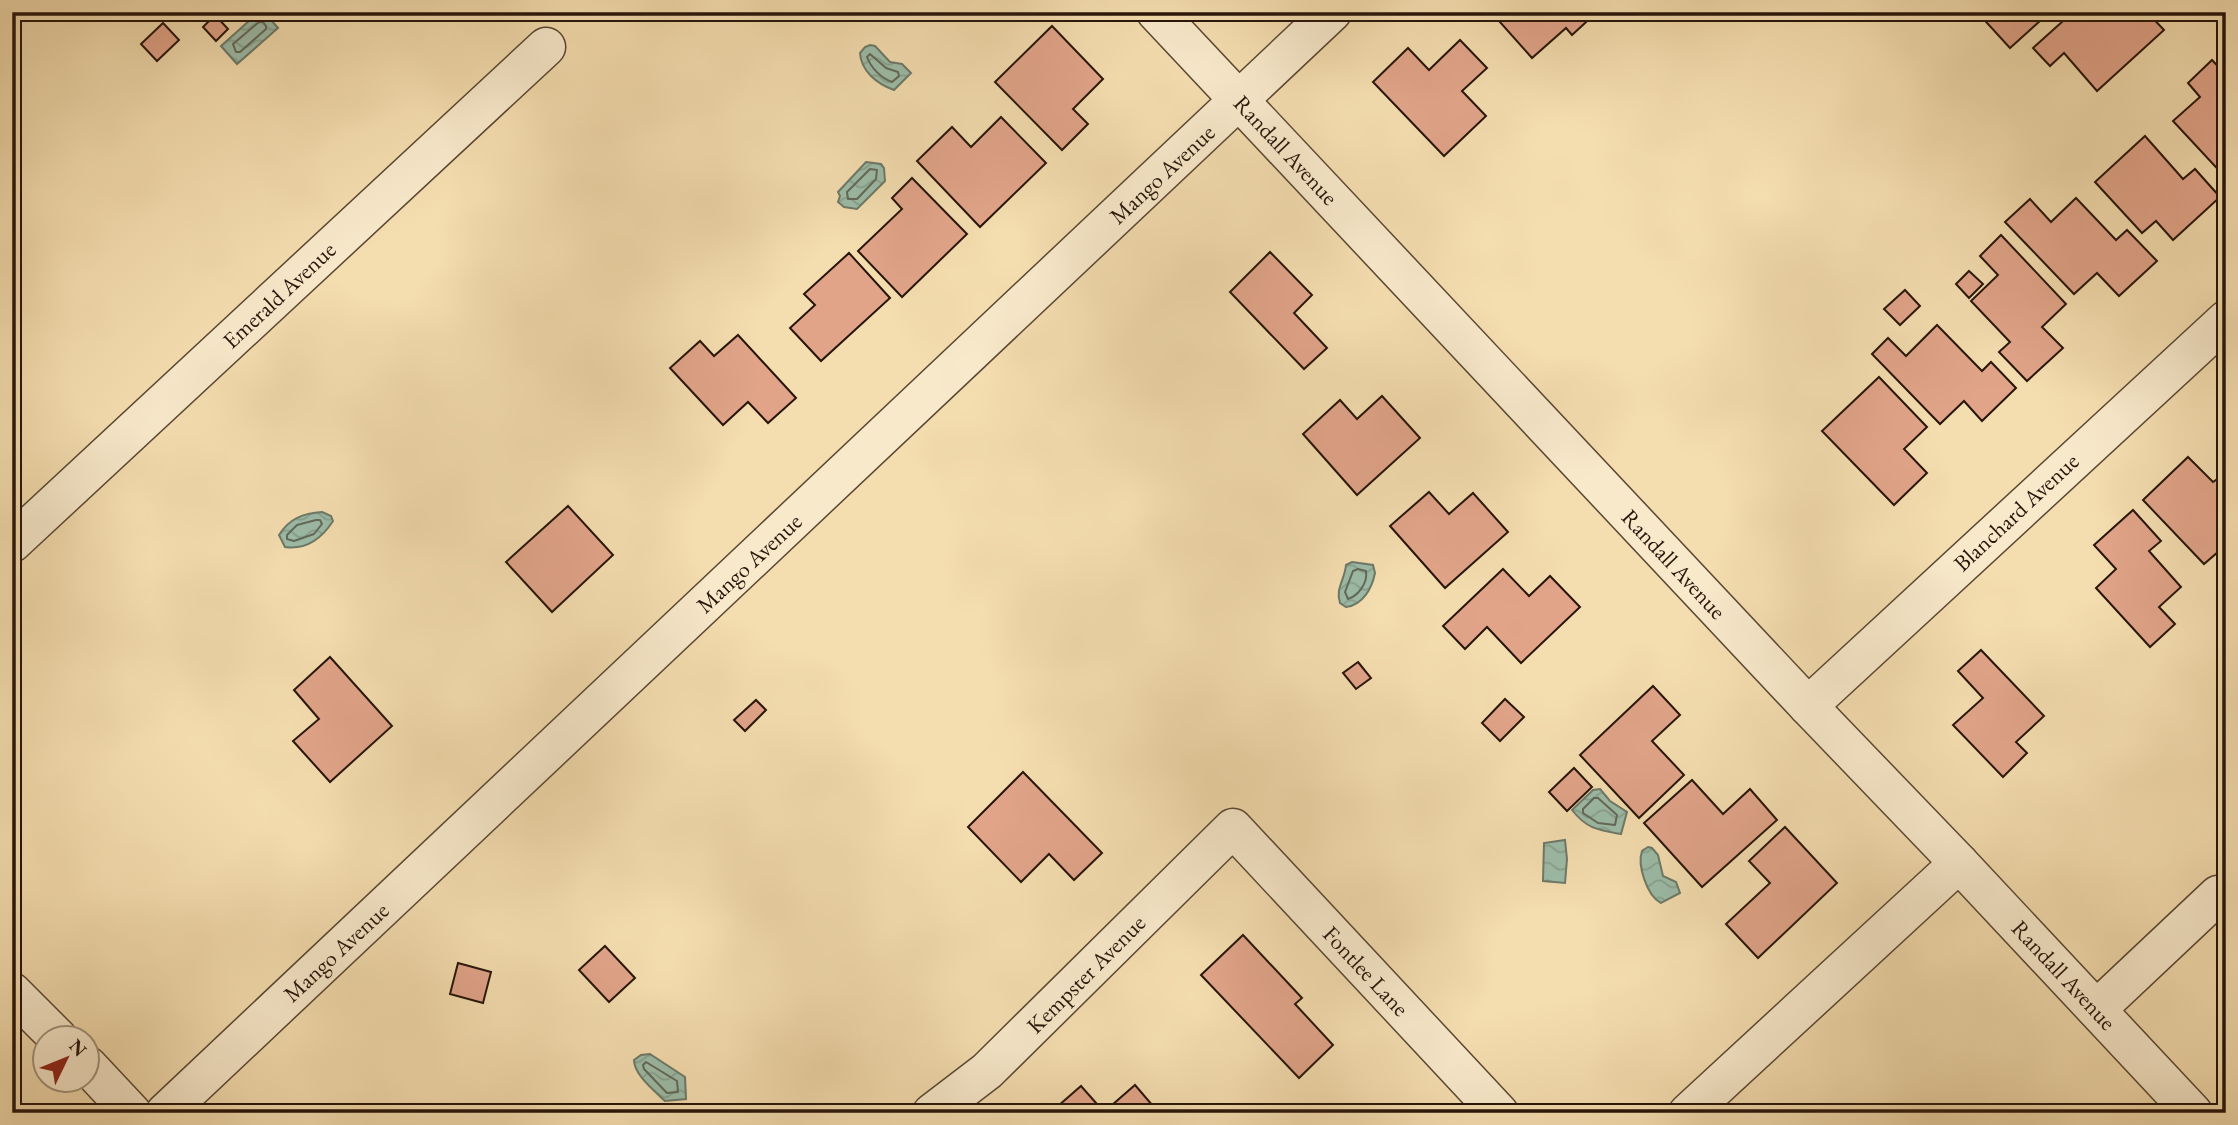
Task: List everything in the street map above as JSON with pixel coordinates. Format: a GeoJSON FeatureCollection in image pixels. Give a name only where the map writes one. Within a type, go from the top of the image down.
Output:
{"type":"FeatureCollection","features":[{"type":"Feature","properties":{"kind":"street","name":"Randall Avenue"},"geometry":{"type":"LineString","coordinates":[[1156,12],[2193,1113]]}},
{"type":"Feature","properties":{"kind":"street","name":"Mango Avenue"},"geometry":{"type":"LineString","coordinates":[[165,1113],[1332,12]]}},
{"type":"Feature","properties":{"kind":"street","name":"Emerald Avenue"},"geometry":{"type":"LineString","coordinates":[[12,543],[546,47]]}},
{"type":"Feature","properties":{"kind":"street","name":"Blanchard Avenue"},"geometry":{"type":"LineString","coordinates":[[1808,706],[2226,320]]}},
{"type":"Feature","properties":{"kind":"street","name":"Kempster Avenue"},"geometry":{"type":"LineString","coordinates":[[932,1113],[987,1071],[1233,828]]}},
{"type":"Feature","properties":{"kind":"street","name":"Fontlee Lane"},"geometry":{"type":"LineString","coordinates":[[1233,828],[1499,1113]]}},
{"type":"Feature","properties":{"kind":"street"},"geometry":{"type":"LineString","coordinates":[[1688,1113],[1959,863]]}},
{"type":"Feature","properties":{"kind":"street"},"geometry":{"type":"LineString","coordinates":[[2097,1009],[2218,895]]}},
{"type":"Feature","properties":{"kind":"street"},"geometry":{"type":"LineString","coordinates":[[12,992],[44,1024]]}},
{"type":"Feature","properties":{"kind":"street"},"geometry":{"type":"LineString","coordinates":[[102,1081],[132,1113]]}},
{"type":"Feature","properties":{"kind":"water"},"geometry":{"type":"Polygon","coordinates":[[[259,12],[264,12],[278,28],[237,64],[221,46],[259,12]]]}},
{"type":"Feature","properties":{"kind":"water"},"geometry":{"type":"Polygon","coordinates":[[[870,45],[875,46],[890,62],[902,64],[911,73],[894,90],[876,80],[863,66],[860,53],[870,45]]]}},
{"type":"Feature","properties":{"kind":"water"},"geometry":{"type":"Polygon","coordinates":[[[866,162],[881,164],[885,181],[857,209],[844,207],[838,202],[838,192],[866,162]]]}},
{"type":"Feature","properties":{"kind":"water"},"geometry":{"type":"Polygon","coordinates":[[[322,512],[331,516],[333,521],[324,533],[307,545],[285,547],[279,535],[287,525],[303,515],[322,512]]]}},
{"type":"Feature","properties":{"kind":"water"},"geometry":{"type":"Polygon","coordinates":[[[1352,562],[1373,565],[1375,573],[1366,595],[1352,606],[1346,607],[1340,603],[1339,589],[1346,565],[1352,562]]]}},
{"type":"Feature","properties":{"kind":"water"},"geometry":{"type":"Polygon","coordinates":[[[1600,789],[1610,801],[1627,812],[1621,834],[1594,828],[1572,810],[1593,790],[1600,789]]]}},
{"type":"Feature","properties":{"kind":"water"},"geometry":{"type":"Polygon","coordinates":[[[1565,840],[1565,883],[1543,881],[1544,843],[1565,840]]]}},
{"type":"Feature","properties":{"kind":"water"},"geometry":{"type":"Polygon","coordinates":[[[1648,847],[1658,855],[1663,876],[1676,882],[1680,893],[1661,903],[1651,894],[1642,872],[1642,851],[1648,847]]]}},
{"type":"Feature","properties":{"kind":"water"},"geometry":{"type":"Polygon","coordinates":[[[650,1054],[685,1077],[686,1099],[665,1101],[641,1077],[634,1060],[641,1055],[650,1054]]]}},
{"type":"Feature","properties":{"kind":"building"},"geometry":{"type":"Polygon","coordinates":[[[1491,12],[1597,12],[1572,35],[1566,28],[1532,58],[1491,12]]]}},
{"type":"Feature","properties":{"kind":"building"},"geometry":{"type":"Polygon","coordinates":[[[1977,12],[2050,12],[2010,48],[1977,12]]]}},
{"type":"Feature","properties":{"kind":"building"},"geometry":{"type":"Polygon","coordinates":[[[2073,12],[2147,12],[2164,30],[2097,91],[2064,53],[2050,66],[2033,48],[2073,12]]]}},
{"type":"Feature","properties":{"kind":"building"},"geometry":{"type":"Polygon","coordinates":[[[215,15],[228,29],[216,41],[203,27],[215,15]]]}},
{"type":"Feature","properties":{"kind":"building"},"geometry":{"type":"Polygon","coordinates":[[[163,23],[179,40],[157,61],[141,44],[163,23]]]}},
{"type":"Feature","properties":{"kind":"building"},"geometry":{"type":"Polygon","coordinates":[[[1052,26],[1103,79],[1073,109],[1088,124],[1062,150],[995,82],[1052,26]]]}},
{"type":"Feature","properties":{"kind":"building"},"geometry":{"type":"Polygon","coordinates":[[[1460,40],[1487,68],[1462,91],[1486,116],[1444,156],[1373,82],[1408,48],[1429,70],[1460,40]]]}},
{"type":"Feature","properties":{"kind":"building"},"geometry":{"type":"Polygon","coordinates":[[[2212,60],[2226,75],[2226,178],[2173,121],[2200,97],[2188,83],[2212,60]]]}},
{"type":"Feature","properties":{"kind":"building"},"geometry":{"type":"Polygon","coordinates":[[[1001,117],[1046,163],[980,227],[917,161],[952,127],[971,147],[1001,117]]]}},
{"type":"Feature","properties":{"kind":"building"},"geometry":{"type":"Polygon","coordinates":[[[2145,136],[2183,179],[2195,169],[2220,197],[2173,240],[2156,221],[2142,233],[2095,182],[2145,136]]]}},
{"type":"Feature","properties":{"kind":"building"},"geometry":{"type":"Polygon","coordinates":[[[912,178],[967,234],[902,297],[858,251],[902,209],[892,198],[912,178]]]}},
{"type":"Feature","properties":{"kind":"building"},"geometry":{"type":"Polygon","coordinates":[[[2076,198],[2116,240],[2127,230],[2157,261],[2119,296],[2097,273],[2074,294],[2005,222],[2030,199],[2051,222],[2076,198]]]}},
{"type":"Feature","properties":{"kind":"building"},"geometry":{"type":"Polygon","coordinates":[[[2001,235],[2066,304],[2042,327],[2063,348],[2027,381],[1999,352],[2010,342],[1971,301],[1998,275],[1980,256],[2001,235]]]}},
{"type":"Feature","properties":{"kind":"building"},"geometry":{"type":"Polygon","coordinates":[[[1270,252],[1312,295],[1294,313],[1327,348],[1304,369],[1230,292],[1270,252]]]}},
{"type":"Feature","properties":{"kind":"building"},"geometry":{"type":"Polygon","coordinates":[[[849,253],[890,298],[821,361],[790,328],[815,305],[804,294],[849,253]]]}},
{"type":"Feature","properties":{"kind":"building"},"geometry":{"type":"Polygon","coordinates":[[[1969,271],[1983,284],[1969,298],[1956,284],[1969,271]]]}},
{"type":"Feature","properties":{"kind":"building"},"geometry":{"type":"Polygon","coordinates":[[[1905,290],[1920,306],[1900,325],[1884,309],[1905,290]]]}},
{"type":"Feature","properties":{"kind":"building"},"geometry":{"type":"Polygon","coordinates":[[[1937,325],[1982,371],[1991,362],[2016,388],[1982,421],[1964,401],[1940,424],[1872,354],[1888,338],[1906,356],[1937,325]]]}},
{"type":"Feature","properties":{"kind":"building"},"geometry":{"type":"Polygon","coordinates":[[[738,335],[796,398],[768,423],[748,402],[723,425],[670,368],[700,341],[714,356],[738,335]]]}},
{"type":"Feature","properties":{"kind":"building"},"geometry":{"type":"Polygon","coordinates":[[[1879,377],[1927,427],[1904,449],[1927,473],[1894,505],[1822,431],[1879,377]]]}},
{"type":"Feature","properties":{"kind":"building"},"geometry":{"type":"Polygon","coordinates":[[[1382,396],[1420,438],[1357,495],[1303,434],[1340,400],[1357,419],[1382,396]]]}},
{"type":"Feature","properties":{"kind":"building"},"geometry":{"type":"Polygon","coordinates":[[[2188,457],[2213,482],[2226,473],[2226,545],[2204,564],[2143,500],[2188,457]]]}},
{"type":"Feature","properties":{"kind":"building"},"geometry":{"type":"Polygon","coordinates":[[[1429,492],[1449,514],[1473,493],[1508,532],[1445,588],[1390,526],[1429,492]]]}},
{"type":"Feature","properties":{"kind":"building"},"geometry":{"type":"Polygon","coordinates":[[[568,506],[613,555],[552,612],[506,562],[568,506]]]}},
{"type":"Feature","properties":{"kind":"building"},"geometry":{"type":"Polygon","coordinates":[[[2133,510],[2161,541],[2149,551],[2181,587],[2159,607],[2175,624],[2150,647],[2096,588],[2116,569],[2094,545],[2133,510]]]}},
{"type":"Feature","properties":{"kind":"building"},"geometry":{"type":"Polygon","coordinates":[[[1503,569],[1529,596],[1550,576],[1580,607],[1521,663],[1487,627],[1465,649],[1443,626],[1503,569]]]}},
{"type":"Feature","properties":{"kind":"building"},"geometry":{"type":"Polygon","coordinates":[[[1981,650],[2044,716],[2016,742],[2027,753],[2003,777],[1953,725],[1983,698],[1958,671],[1981,650]]]}},
{"type":"Feature","properties":{"kind":"building"},"geometry":{"type":"Polygon","coordinates":[[[330,657],[392,726],[330,782],[293,741],[319,719],[294,690],[330,657]]]}},
{"type":"Feature","properties":{"kind":"building"},"geometry":{"type":"Polygon","coordinates":[[[1358,662],[1371,678],[1356,689],[1343,673],[1358,662]]]}},
{"type":"Feature","properties":{"kind":"building"},"geometry":{"type":"Polygon","coordinates":[[[1653,686],[1680,715],[1652,741],[1684,775],[1639,818],[1580,755],[1653,686]]]}},
{"type":"Feature","properties":{"kind":"building"},"geometry":{"type":"Polygon","coordinates":[[[1505,699],[1524,717],[1500,741],[1482,723],[1505,699]]]}},
{"type":"Feature","properties":{"kind":"building"},"geometry":{"type":"Polygon","coordinates":[[[756,700],[766,710],[745,731],[734,720],[756,700]]]}},
{"type":"Feature","properties":{"kind":"building"},"geometry":{"type":"Polygon","coordinates":[[[1574,768],[1592,787],[1567,811],[1549,792],[1574,768]]]}},
{"type":"Feature","properties":{"kind":"building"},"geometry":{"type":"Polygon","coordinates":[[[1023,772],[1102,853],[1074,880],[1049,854],[1021,882],[968,827],[1023,772]]]}},
{"type":"Feature","properties":{"kind":"building"},"geometry":{"type":"Polygon","coordinates":[[[1692,780],[1723,814],[1750,789],[1777,820],[1702,887],[1644,823],[1692,780]]]}},
{"type":"Feature","properties":{"kind":"building"},"geometry":{"type":"Polygon","coordinates":[[[1785,827],[1837,883],[1758,958],[1726,924],[1770,883],[1749,861],[1785,827]]]}},
{"type":"Feature","properties":{"kind":"building"},"geometry":{"type":"Polygon","coordinates":[[[1243,935],[1302,998],[1295,1004],[1333,1045],[1299,1078],[1201,975],[1243,935]]]}},
{"type":"Feature","properties":{"kind":"building"},"geometry":{"type":"Polygon","coordinates":[[[605,946],[635,978],[609,1002],[579,970],[605,946]]]}},
{"type":"Feature","properties":{"kind":"building"},"geometry":{"type":"Polygon","coordinates":[[[458,963],[491,972],[483,1003],[450,994],[458,963]]]}},
{"type":"Feature","properties":{"kind":"building"},"geometry":{"type":"Polygon","coordinates":[[[1135,1085],[1159,1113],[1050,1113],[1081,1086],[1104,1112],[1135,1085]]]}}]}
